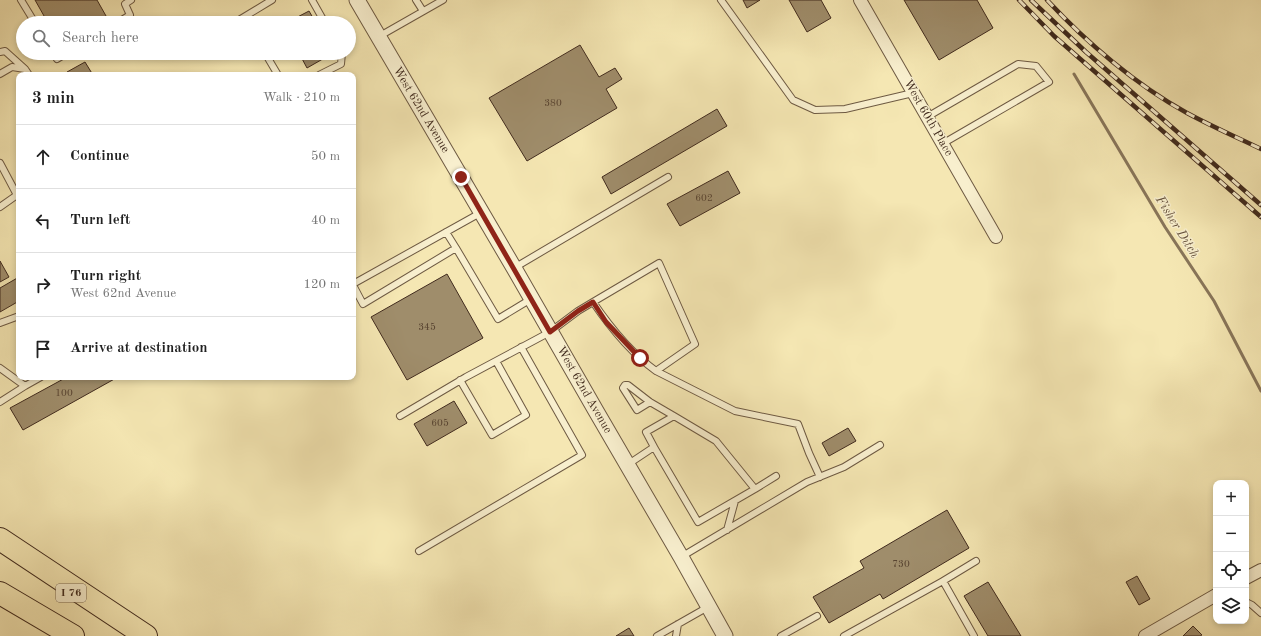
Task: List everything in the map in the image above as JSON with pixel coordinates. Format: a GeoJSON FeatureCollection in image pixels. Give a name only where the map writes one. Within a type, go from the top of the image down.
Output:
{"type":"FeatureCollection","features":[{"type":"Feature","properties":{"kind":"highway"},"geometry":{"type":"LineString","coordinates":[[0,539],[146,636]]}},
{"type":"Feature","properties":{"kind":"highway","name":"I 76"},"geometry":{"type":"LineString","coordinates":[[0,550],[142,636]]}},
{"type":"Feature","properties":{"kind":"highway"},"geometry":{"type":"LineString","coordinates":[[0,593],[73,636]]}},
{"type":"Feature","properties":{"kind":"street","name":"West 62nd Avenue"},"geometry":{"type":"LineString","coordinates":[[357,0],[482,212],[725,636]]}},
{"type":"Feature","properties":{"kind":"street","name":"West 60th Place"},"geometry":{"type":"LineString","coordinates":[[860,0],[996,237]]}},
{"type":"Feature","properties":{"kind":"street"},"geometry":{"type":"LineString","coordinates":[[1249,576],[1261,570]]}},
{"type":"Feature","properties":{"kind":"street"},"geometry":{"type":"LineString","coordinates":[[1145,636],[1213,597]]}},
{"type":"Feature","properties":{"kind":"lane"},"geometry":{"type":"LineString","coordinates":[[21,0],[31,16]]}},
{"type":"Feature","properties":{"kind":"lane"},"geometry":{"type":"LineString","coordinates":[[128,16],[130,15],[125,4],[131,0]]}},
{"type":"Feature","properties":{"kind":"lane"},"geometry":{"type":"LineString","coordinates":[[246,16],[272,0]]}},
{"type":"Feature","properties":{"kind":"lane"},"geometry":{"type":"LineString","coordinates":[[312,0],[321,16]]}},
{"type":"Feature","properties":{"kind":"lane"},"geometry":{"type":"LineString","coordinates":[[416,0],[423,11]]}},
{"type":"Feature","properties":{"kind":"lane"},"geometry":{"type":"LineString","coordinates":[[378,37],[444,0]]}},
{"type":"Feature","properties":{"kind":"lane"},"geometry":{"type":"LineString","coordinates":[[721,0],[793,100],[815,110],[845,109],[913,93]]}},
{"type":"Feature","properties":{"kind":"lane"},"geometry":{"type":"LineString","coordinates":[[0,52],[5,51],[27,72]]}},
{"type":"Feature","properties":{"kind":"lane"},"geometry":{"type":"LineString","coordinates":[[269,60],[276,72]]}},
{"type":"Feature","properties":{"kind":"lane"},"geometry":{"type":"LineString","coordinates":[[325,72],[341,64],[341,60]]}},
{"type":"Feature","properties":{"kind":"lane"},"geometry":{"type":"LineString","coordinates":[[927,117],[1018,64],[1036,66],[1049,82],[942,144]]}},
{"type":"Feature","properties":{"kind":"lane"},"geometry":{"type":"LineString","coordinates":[[0,74],[12,67],[27,72]]}},
{"type":"Feature","properties":{"kind":"lane"},"geometry":{"type":"LineString","coordinates":[[0,163],[16,193]]}},
{"type":"Feature","properties":{"kind":"lane"},"geometry":{"type":"LineString","coordinates":[[514,268],[668,177]]}},
{"type":"Feature","properties":{"kind":"lane"},"geometry":{"type":"LineString","coordinates":[[0,207],[16,196]]}},
{"type":"Feature","properties":{"kind":"lane"},"geometry":{"type":"LineString","coordinates":[[356,282],[482,212]]}},
{"type":"Feature","properties":{"kind":"lane"},"geometry":{"type":"LineString","coordinates":[[446,232],[498,319],[531,298]]}},
{"type":"Feature","properties":{"kind":"lane"},"geometry":{"type":"LineString","coordinates":[[356,290],[363,304],[456,248]]}},
{"type":"Feature","properties":{"kind":"lane"},"geometry":{"type":"LineString","coordinates":[[400,416],[460,380],[550,332],[578,311],[659,263],[695,344],[656,371]]}},
{"type":"Feature","properties":{"kind":"lane"},"geometry":{"type":"LineString","coordinates":[[593,302],[606,322],[640,358],[656,371],[736,411],[798,424],[820,477]]}},
{"type":"Feature","properties":{"kind":"lane"},"geometry":{"type":"LineString","coordinates":[[0,323],[16,317]]}},
{"type":"Feature","properties":{"kind":"lane"},"geometry":{"type":"LineString","coordinates":[[420,551],[582,455],[521,348]]}},
{"type":"Feature","properties":{"kind":"lane"},"geometry":{"type":"LineString","coordinates":[[460,380],[492,435],[526,416],[496,361]]}},
{"type":"Feature","properties":{"kind":"lane"},"geometry":{"type":"LineString","coordinates":[[0,368],[16,380]]}},
{"type":"Feature","properties":{"kind":"lane"},"geometry":{"type":"LineString","coordinates":[[17,380],[25,386]]}},
{"type":"Feature","properties":{"kind":"lane"},"geometry":{"type":"LineString","coordinates":[[0,402],[36,380]]}},
{"type":"Feature","properties":{"kind":"lane"},"geometry":{"type":"LineString","coordinates":[[650,402],[716,442],[755,489]]}},
{"type":"Feature","properties":{"kind":"lane"},"geometry":{"type":"LineString","coordinates":[[674,416],[646,432],[698,522],[776,476]]}},
{"type":"Feature","properties":{"kind":"lane"},"geometry":{"type":"LineString","coordinates":[[681,557],[807,482],[844,467],[880,445]]}},
{"type":"Feature","properties":{"kind":"lane"},"geometry":{"type":"LineString","coordinates":[[627,465],[654,446]]}},
{"type":"Feature","properties":{"kind":"lane"},"geometry":{"type":"LineString","coordinates":[[727,530],[735,501]]}},
{"type":"Feature","properties":{"kind":"lane"},"geometry":{"type":"LineString","coordinates":[[844,636],[976,561]]}},
{"type":"Feature","properties":{"kind":"lane"},"geometry":{"type":"LineString","coordinates":[[943,581],[974,636]]}},
{"type":"Feature","properties":{"kind":"lane"},"geometry":{"type":"LineString","coordinates":[[1249,604],[1261,613]]}},
{"type":"Feature","properties":{"kind":"lane"},"geometry":{"type":"LineString","coordinates":[[657,636],[708,607]]}},
{"type":"Feature","properties":{"kind":"lane"},"geometry":{"type":"LineString","coordinates":[[781,636],[816,616]]}},
{"type":"Feature","properties":{"kind":"lane"},"geometry":{"type":"LineString","coordinates":[[676,636],[678,624]]}},
{"type":"Feature","properties":{"kind":"building"},"geometry":{"type":"Polygon","coordinates":[[[35,0],[97,0],[106,16],[44,16],[35,0]]]}},
{"type":"Feature","properties":{"kind":"building"},"geometry":{"type":"Polygon","coordinates":[[[743,0],[760,0],[747,8],[743,0]]]}},
{"type":"Feature","properties":{"kind":"building"},"geometry":{"type":"Polygon","coordinates":[[[789,0],[821,0],[831,18],[807,32],[789,0]]]}},
{"type":"Feature","properties":{"kind":"building"},"geometry":{"type":"Polygon","coordinates":[[[904,0],[977,0],[993,28],[939,60],[904,0]]]}},
{"type":"Feature","properties":{"kind":"building"},"geometry":{"type":"Polygon","coordinates":[[[309,11],[312,16],[299,16],[309,11]]]}},
{"type":"Feature","properties":{"kind":"building"},"geometry":{"type":"Polygon","coordinates":[[[580,45],[599,77],[615,68],[622,79],[606,89],[617,108],[527,161],[489,98],[580,45]]]}},
{"type":"Feature","properties":{"kind":"building"},"geometry":{"type":"Polygon","coordinates":[[[303,60],[321,60],[307,68],[303,60]]]}},
{"type":"Feature","properties":{"kind":"building"},"geometry":{"type":"Polygon","coordinates":[[[85,62],[91,72],[67,72],[85,62]]]}},
{"type":"Feature","properties":{"kind":"building"},"geometry":{"type":"Polygon","coordinates":[[[717,109],[727,126],[611,194],[602,177],[717,109]]]}},
{"type":"Feature","properties":{"kind":"building"},"geometry":{"type":"Polygon","coordinates":[[[728,171],[740,193],[680,226],[667,204],[728,171]]]}},
{"type":"Feature","properties":{"kind":"building"},"geometry":{"type":"Polygon","coordinates":[[[0,261],[9,277],[0,282],[0,261]]]}},
{"type":"Feature","properties":{"kind":"building"},"geometry":{"type":"Polygon","coordinates":[[[447,274],[483,338],[407,380],[371,317],[447,274]]]}},
{"type":"Feature","properties":{"kind":"building"},"geometry":{"type":"Polygon","coordinates":[[[16,279],[16,303],[0,312],[0,288],[16,279]]]}},
{"type":"Feature","properties":{"kind":"building"},"geometry":{"type":"Polygon","coordinates":[[[61,380],[113,380],[23,430],[10,408],[61,380]]]}},
{"type":"Feature","properties":{"kind":"building"},"geometry":{"type":"Polygon","coordinates":[[[454,401],[467,423],[427,446],[414,424],[454,401]]]}},
{"type":"Feature","properties":{"kind":"building"},"geometry":{"type":"Polygon","coordinates":[[[848,428],[856,441],[829,456],[822,443],[848,428]]]}},
{"type":"Feature","properties":{"kind":"building"},"geometry":{"type":"Polygon","coordinates":[[[947,510],[969,548],[883,599],[880,594],[829,623],[813,597],[864,568],[860,561],[947,510]]]}},
{"type":"Feature","properties":{"kind":"building"},"geometry":{"type":"Polygon","coordinates":[[[1137,576],[1150,599],[1139,605],[1126,582],[1137,576]]]}},
{"type":"Feature","properties":{"kind":"building"},"geometry":{"type":"Polygon","coordinates":[[[988,582],[1021,636],[988,636],[964,596],[988,582]]]}},
{"type":"Feature","properties":{"kind":"building"},"geometry":{"type":"Polygon","coordinates":[[[1193,626],[1202,635],[1183,636],[1193,626]]]}},
{"type":"Feature","properties":{"kind":"building"},"geometry":{"type":"Polygon","coordinates":[[[629,628],[634,636],[616,636],[629,628]]]}},
{"type":"Feature","properties":{"kind":"waterway","name":"Fisher Ditch"},"geometry":{"type":"LineString","coordinates":[[1074,74],[1165,227],[1214,301],[1261,391]]}},
{"type":"Feature","properties":{"kind":"railway"},"geometry":{"type":"LineString","coordinates":[[1019,0],[1054,36],[1261,217]]}},
{"type":"Feature","properties":{"kind":"railway"},"geometry":{"type":"LineString","coordinates":[[1031,0],[1086,52],[1261,205]]}},
{"type":"Feature","properties":{"kind":"railway"},"geometry":{"type":"LineString","coordinates":[[1047,0],[1062,16],[1112,62],[1149,89],[1187,113],[1261,149]]}},
{"type":"Feature","properties":{"kind":"route"},"geometry":{"type":"LineString","coordinates":[[461,177],[550,332],[578,311],[593,302],[606,322],[640,358]]}}]}
